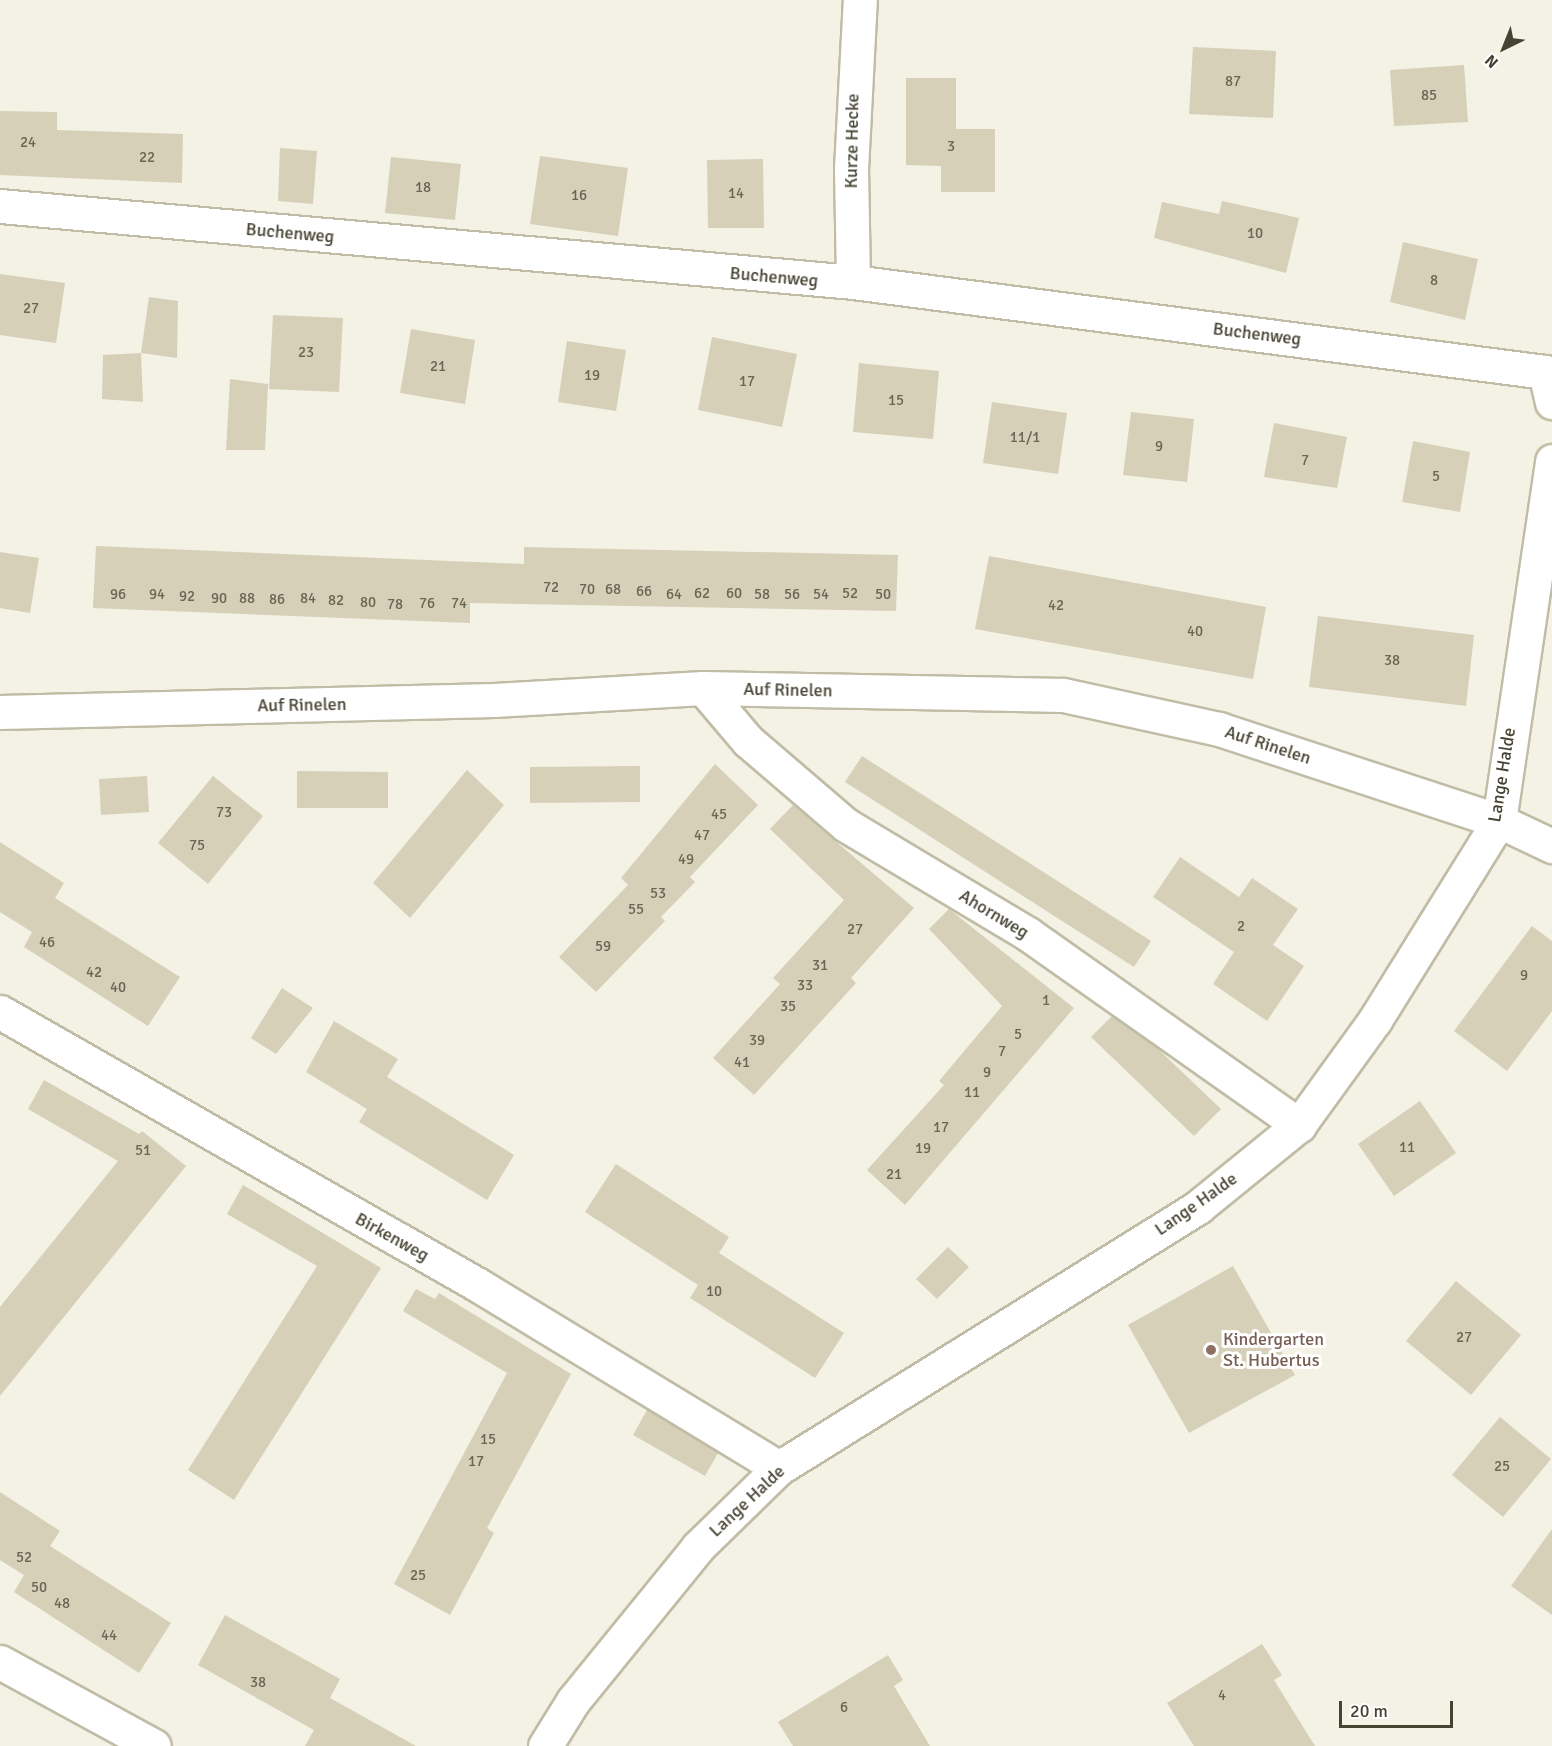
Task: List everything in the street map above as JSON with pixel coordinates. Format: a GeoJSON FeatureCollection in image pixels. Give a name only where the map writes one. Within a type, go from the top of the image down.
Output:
{"type":"FeatureCollection","features":[{"type":"Feature","properties":{"kind":"street","name":"Kurze Hecke"},"geometry":{"type":"LineString","coordinates":[[853,282],[850,169],[860,0]]}},
{"type":"Feature","properties":{"kind":"street","name":"Buchenweg"},"geometry":{"type":"LineString","coordinates":[[0,206],[853,282],[1549,387]]}},
{"type":"Feature","properties":{"kind":"street","name":"Lange Halde"},"geometry":{"type":"LineString","coordinates":[[545,1746],[573,1701],[698,1547],[779,1468],[1198,1207],[1299,1125],[1375,1020],[1499,821],[1552,461]]}},
{"type":"Feature","properties":{"kind":"street","name":"Auf Rinelen"},"geometry":{"type":"LineString","coordinates":[[0,712],[494,700],[703,688],[1063,694],[1219,729],[1499,821],[1552,846]]}},
{"type":"Feature","properties":{"kind":"street","name":"Ahornweg"},"geometry":{"type":"LineString","coordinates":[[703,688],[748,741],[846,825],[1028,934],[1299,1125]]}},
{"type":"Feature","properties":{"kind":"street","name":"Birkenweg"},"geometry":{"type":"LineString","coordinates":[[0,1012],[478,1285],[779,1468]]}},
{"type":"Feature","properties":{"kind":"street"},"geometry":{"type":"LineString","coordinates":[[0,1662],[154,1746]]}},
{"type":"Feature","properties":{"kind":"building"},"geometry":{"type":"Polygon","coordinates":[[[1193,47],[1276,51],[1273,118],[1189,114],[1193,47]]]}},
{"type":"Feature","properties":{"kind":"building"},"geometry":{"type":"Polygon","coordinates":[[[1464,65],[1468,122],[1394,126],[1390,70],[1464,65]]]}},
{"type":"Feature","properties":{"kind":"building"},"geometry":{"type":"Polygon","coordinates":[[[906,78],[956,78],[956,129],[995,129],[995,192],[941,192],[941,166],[906,165],[906,78]]]}},
{"type":"Feature","properties":{"kind":"building"},"geometry":{"type":"Polygon","coordinates":[[[0,111],[57,112],[57,130],[183,134],[182,183],[0,175],[0,111]]]}},
{"type":"Feature","properties":{"kind":"building"},"geometry":{"type":"Polygon","coordinates":[[[280,148],[317,151],[313,204],[278,201],[280,148]]]}},
{"type":"Feature","properties":{"kind":"building"},"geometry":{"type":"Polygon","coordinates":[[[540,156],[628,168],[618,236],[530,224],[540,156]]]}},
{"type":"Feature","properties":{"kind":"building"},"geometry":{"type":"Polygon","coordinates":[[[391,157],[461,164],[455,220],[385,213],[391,157]]]}},
{"type":"Feature","properties":{"kind":"building"},"geometry":{"type":"Polygon","coordinates":[[[763,159],[764,228],[708,228],[707,160],[763,159]]]}},
{"type":"Feature","properties":{"kind":"building"},"geometry":{"type":"Polygon","coordinates":[[[1222,201],[1299,218],[1286,273],[1154,238],[1162,202],[1219,214],[1222,201]]]}},
{"type":"Feature","properties":{"kind":"building"},"geometry":{"type":"Polygon","coordinates":[[[1403,242],[1478,259],[1465,320],[1390,302],[1403,242]]]}},
{"type":"Feature","properties":{"kind":"building"},"geometry":{"type":"Polygon","coordinates":[[[0,274],[65,283],[56,343],[0,335],[0,274]]]}},
{"type":"Feature","properties":{"kind":"building"},"geometry":{"type":"Polygon","coordinates":[[[149,297],[178,301],[177,358],[141,353],[149,297]]]}},
{"type":"Feature","properties":{"kind":"building"},"geometry":{"type":"Polygon","coordinates":[[[273,315],[343,318],[339,392],[269,389],[273,315]]]}},
{"type":"Feature","properties":{"kind":"building"},"geometry":{"type":"Polygon","coordinates":[[[411,329],[475,340],[465,404],[400,393],[411,329]]]}},
{"type":"Feature","properties":{"kind":"building"},"geometry":{"type":"Polygon","coordinates":[[[712,337],[797,354],[782,427],[698,410],[712,337]]]}},
{"type":"Feature","properties":{"kind":"building"},"geometry":{"type":"Polygon","coordinates":[[[567,341],[626,350],[616,411],[558,402],[567,341]]]}},
{"type":"Feature","properties":{"kind":"building"},"geometry":{"type":"Polygon","coordinates":[[[141,353],[143,402],[102,399],[103,355],[141,353]]]}},
{"type":"Feature","properties":{"kind":"building"},"geometry":{"type":"Polygon","coordinates":[[[859,363],[939,371],[933,439],[853,432],[859,363]]]}},
{"type":"Feature","properties":{"kind":"building"},"geometry":{"type":"Polygon","coordinates":[[[230,379],[268,384],[265,450],[226,450],[230,379]]]}},
{"type":"Feature","properties":{"kind":"building"},"geometry":{"type":"Polygon","coordinates":[[[992,402],[1067,413],[1058,474],[983,463],[992,402]]]}},
{"type":"Feature","properties":{"kind":"building"},"geometry":{"type":"Polygon","coordinates":[[[1131,412],[1194,419],[1187,482],[1123,475],[1131,412]]]}},
{"type":"Feature","properties":{"kind":"building"},"geometry":{"type":"Polygon","coordinates":[[[1274,423],[1347,437],[1337,488],[1264,477],[1274,423]]]}},
{"type":"Feature","properties":{"kind":"building"},"geometry":{"type":"Polygon","coordinates":[[[1413,441],[1470,452],[1460,512],[1402,502],[1413,441]]]}},
{"type":"Feature","properties":{"kind":"building"},"geometry":{"type":"Polygon","coordinates":[[[96,546],[524,564],[524,547],[898,555],[896,611],[470,603],[470,623],[93,608],[96,546]]]}},
{"type":"Feature","properties":{"kind":"building"},"geometry":{"type":"Polygon","coordinates":[[[0,552],[39,558],[30,613],[0,608],[0,552]]]}},
{"type":"Feature","properties":{"kind":"building"},"geometry":{"type":"Polygon","coordinates":[[[989,556],[1266,607],[1253,679],[975,629],[989,556]]]}},
{"type":"Feature","properties":{"kind":"building"},"geometry":{"type":"Polygon","coordinates":[[[1318,616],[1474,635],[1466,706],[1309,687],[1318,616]]]}},
{"type":"Feature","properties":{"kind":"building"},"geometry":{"type":"Polygon","coordinates":[[[862,756],[1151,941],[1134,967],[845,782],[862,756]]]}},
{"type":"Feature","properties":{"kind":"building"},"geometry":{"type":"Polygon","coordinates":[[[715,764],[758,805],[690,877],[695,882],[661,917],[665,921],[596,992],[559,957],[628,885],[621,878],[715,764]]]}},
{"type":"Feature","properties":{"kind":"building"},"geometry":{"type":"Polygon","coordinates":[[[640,766],[640,802],[530,803],[530,767],[640,766]]]}},
{"type":"Feature","properties":{"kind":"building"},"geometry":{"type":"Polygon","coordinates":[[[467,770],[504,805],[410,918],[373,883],[467,770]]]}},
{"type":"Feature","properties":{"kind":"building"},"geometry":{"type":"Polygon","coordinates":[[[297,771],[388,772],[388,808],[297,808],[297,771]]]}},
{"type":"Feature","properties":{"kind":"building"},"geometry":{"type":"Polygon","coordinates":[[[147,776],[149,812],[101,815],[99,779],[147,776]]]}},
{"type":"Feature","properties":{"kind":"building"},"geometry":{"type":"Polygon","coordinates":[[[213,776],[263,816],[208,884],[158,843],[213,776]]]}},
{"type":"Feature","properties":{"kind":"building"},"geometry":{"type":"Polygon","coordinates":[[[793,805],[914,908],[851,978],[856,983],[754,1095],[713,1058],[780,984],[773,978],[844,900],[770,829],[793,805]]]}},
{"type":"Feature","properties":{"kind":"building"},"geometry":{"type":"Polygon","coordinates":[[[0,842],[64,883],[55,898],[180,977],[148,1026],[24,947],[32,932],[0,912],[0,842]]]}},
{"type":"Feature","properties":{"kind":"building"},"geometry":{"type":"Polygon","coordinates":[[[1180,857],[1239,897],[1252,878],[1298,909],[1273,945],[1304,966],[1267,1021],[1213,984],[1234,952],[1153,897],[1180,857]]]}},
{"type":"Feature","properties":{"kind":"building"},"geometry":{"type":"Polygon","coordinates":[[[949,909],[1074,1008],[905,1205],[867,1170],[944,1085],[939,1081],[1002,1006],[929,929],[949,909]]]}},
{"type":"Feature","properties":{"kind":"building"},"geometry":{"type":"Polygon","coordinates":[[[1532,926],[1552,941],[1552,1011],[1507,1071],[1454,1031],[1532,926]]]}},
{"type":"Feature","properties":{"kind":"building"},"geometry":{"type":"Polygon","coordinates":[[[282,988],[313,1008],[276,1054],[251,1038],[282,988]]]}},
{"type":"Feature","properties":{"kind":"building"},"geometry":{"type":"Polygon","coordinates":[[[1112,1016],[1157,1048],[1221,1109],[1194,1136],[1091,1037],[1112,1016]]]}},
{"type":"Feature","properties":{"kind":"building"},"geometry":{"type":"Polygon","coordinates":[[[334,1021],[398,1059],[387,1077],[514,1155],[487,1200],[359,1122],[367,1109],[306,1072],[334,1021]]]}},
{"type":"Feature","properties":{"kind":"building"},"geometry":{"type":"Polygon","coordinates":[[[44,1080],[139,1134],[142,1131],[186,1166],[0,1396],[0,1307],[118,1161],[28,1109],[44,1080]]]}},
{"type":"Feature","properties":{"kind":"building"},"geometry":{"type":"Polygon","coordinates":[[[1420,1101],[1456,1153],[1394,1196],[1358,1144],[1420,1101]]]}},
{"type":"Feature","properties":{"kind":"building"},"geometry":{"type":"Polygon","coordinates":[[[616,1164],[729,1237],[719,1253],[844,1333],[815,1378],[690,1298],[698,1285],[585,1212],[616,1164]]]}},
{"type":"Feature","properties":{"kind":"building"},"geometry":{"type":"Polygon","coordinates":[[[243,1185],[381,1268],[234,1500],[188,1470],[317,1266],[227,1214],[243,1185]]]}},
{"type":"Feature","properties":{"kind":"building"},"geometry":{"type":"Polygon","coordinates":[[[948,1247],[969,1267],[937,1299],[916,1279],[948,1247]]]}},
{"type":"Feature","properties":{"kind":"building","name":"Kindergarten St. Hubertus"},"geometry":{"type":"Polygon","coordinates":[[[1233,1266],[1295,1375],[1189,1433],[1128,1325],[1233,1266]]]}},
{"type":"Feature","properties":{"kind":"building"},"geometry":{"type":"Polygon","coordinates":[[[1456,1281],[1521,1335],[1471,1395],[1406,1341],[1456,1281]]]}},
{"type":"Feature","properties":{"kind":"building"},"geometry":{"type":"Polygon","coordinates":[[[416,1289],[435,1299],[439,1293],[571,1374],[487,1528],[494,1533],[450,1615],[394,1584],[507,1373],[403,1311],[416,1289]]]}},
{"type":"Feature","properties":{"kind":"building"},"geometry":{"type":"Polygon","coordinates":[[[647,1410],[718,1453],[705,1476],[633,1435],[647,1410]]]}},
{"type":"Feature","properties":{"kind":"building"},"geometry":{"type":"Polygon","coordinates":[[[1500,1417],[1551,1459],[1503,1517],[1452,1475],[1500,1417]]]}},
{"type":"Feature","properties":{"kind":"building"},"geometry":{"type":"Polygon","coordinates":[[[0,1492],[60,1531],[50,1546],[171,1623],[139,1673],[14,1592],[24,1575],[0,1560],[0,1492]]]}},
{"type":"Feature","properties":{"kind":"building"},"geometry":{"type":"Polygon","coordinates":[[[1552,1529],[1552,1615],[1511,1586],[1552,1529]]]}},
{"type":"Feature","properties":{"kind":"building"},"geometry":{"type":"Polygon","coordinates":[[[225,1615],[340,1679],[330,1698],[416,1746],[305,1746],[314,1730],[198,1665],[225,1615]]]}},
{"type":"Feature","properties":{"kind":"building"},"geometry":{"type":"Polygon","coordinates":[[[1262,1644],[1282,1675],[1274,1680],[1315,1746],[1194,1746],[1167,1703],[1262,1644]]]}},
{"type":"Feature","properties":{"kind":"building"},"geometry":{"type":"Polygon","coordinates":[[[888,1655],[903,1680],[894,1686],[930,1746],[793,1746],[778,1722],[888,1655]]]}},
{"type":"Feature","properties":{"kind":"place","name":"Kindergarten St. Hubertus"},"geometry":{"type":"Point","coordinates":[1211,1350]}}]}
